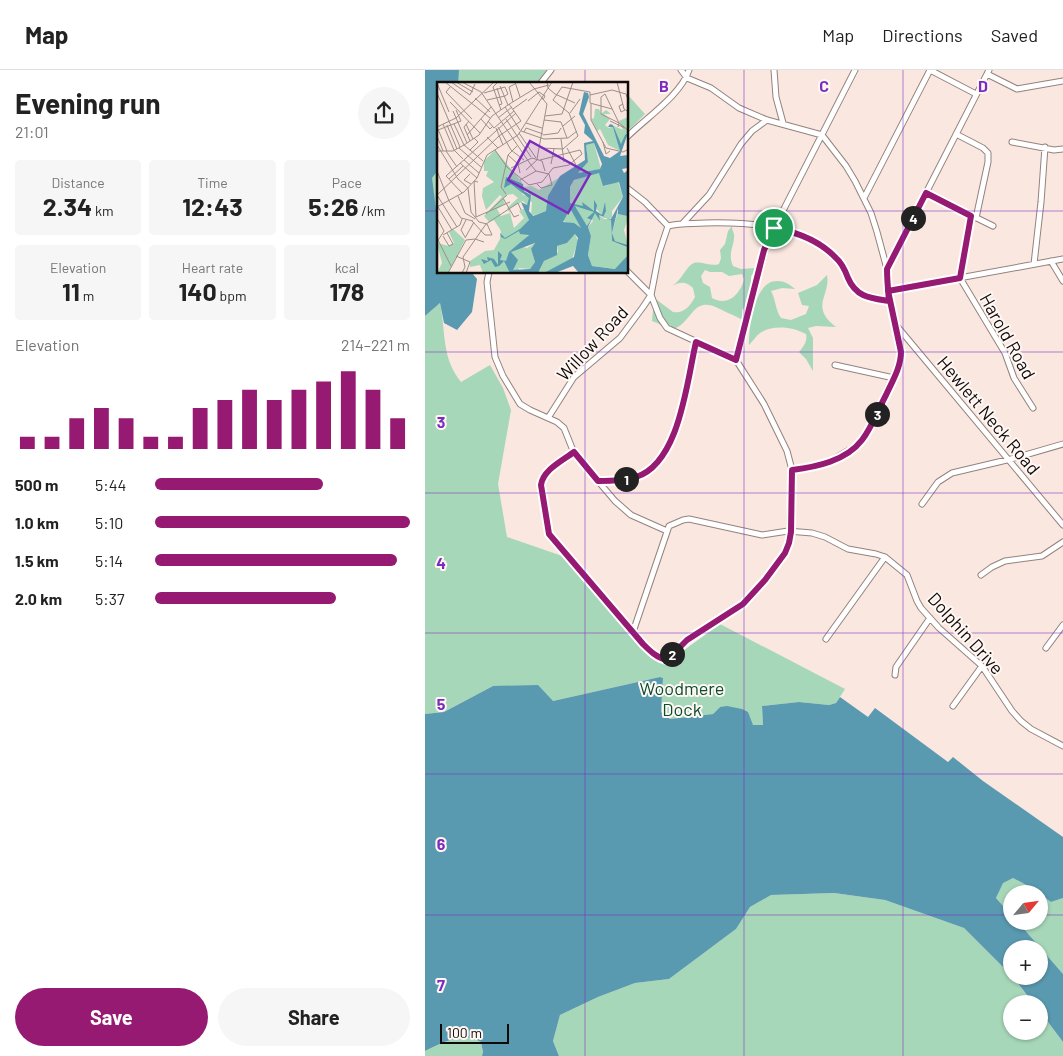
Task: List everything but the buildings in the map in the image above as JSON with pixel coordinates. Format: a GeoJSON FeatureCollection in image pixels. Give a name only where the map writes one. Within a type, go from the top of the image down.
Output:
{"type":"FeatureCollection","features":[{"type":"Feature","properties":{"kind":"street"},"geometry":{"type":"LineString","coordinates":[[542,82],[551,70]]}},
{"type":"Feature","properties":{"kind":"street"},"geometry":{"type":"LineString","coordinates":[[681,70],[687,78],[711,88],[739,108],[767,120],[821,135],[846,166],[864,198],[871,213],[887,269],[889,301],[901,358],[894,378],[870,427],[856,446],[832,460],[814,467],[792,470]]}},
{"type":"Feature","properties":{"kind":"street"},"geometry":{"type":"LineString","coordinates":[[629,135],[668,99],[687,78],[689,70]]}},
{"type":"Feature","properties":{"kind":"street"},"geometry":{"type":"LineString","coordinates":[[774,70],[776,97],[783,123]]}},
{"type":"Feature","properties":{"kind":"street"},"geometry":{"type":"LineString","coordinates":[[736,360],[764,250],[855,70]]}},
{"type":"Feature","properties":{"kind":"street"},"geometry":{"type":"LineString","coordinates":[[864,198],[930,70],[977,94]]}},
{"type":"Feature","properties":{"kind":"street"},"geometry":{"type":"LineString","coordinates":[[887,269],[988,72],[1017,89],[1063,81]]}},
{"type":"Feature","properties":{"kind":"street"},"geometry":{"type":"LineString","coordinates":[[683,223],[709,196],[741,144],[752,131],[767,120]]}},
{"type":"Feature","properties":{"kind":"street"},"geometry":{"type":"LineString","coordinates":[[956,134],[983,148],[988,154],[988,162],[960,278]]}},
{"type":"Feature","properties":{"kind":"street"},"geometry":{"type":"LineString","coordinates":[[1011,142],[1054,150],[1063,148]]}},
{"type":"Feature","properties":{"kind":"street"},"geometry":{"type":"LineString","coordinates":[[1034,264],[1045,147]]}},
{"type":"Feature","properties":{"kind":"street"},"geometry":{"type":"LineString","coordinates":[[629,190],[645,202],[668,226],[683,223],[737,223],[774,228],[800,235],[823,247],[841,263],[857,292],[868,298],[889,301]]}},
{"type":"Feature","properties":{"kind":"street"},"geometry":{"type":"LineString","coordinates":[[926,193],[993,226]]}},
{"type":"Feature","properties":{"kind":"street","name":"Willow Road"},"geometry":{"type":"LineString","coordinates":[[548,418],[575,377],[620,338],[651,295],[659,253],[668,226]]}},
{"type":"Feature","properties":{"kind":"street"},"geometry":{"type":"LineString","coordinates":[[888,291],[1063,259]]}},
{"type":"Feature","properties":{"kind":"street"},"geometry":{"type":"LineString","coordinates":[[1051,261],[1063,281]]}},
{"type":"Feature","properties":{"kind":"street"},"geometry":{"type":"LineString","coordinates":[[489,274],[487,282],[496,363],[520,404],[557,422],[564,428],[574,452],[615,501],[631,515],[667,532],[633,632]]}},
{"type":"Feature","properties":{"kind":"street"},"geometry":{"type":"LineString","coordinates":[[574,452],[547,472],[542,479],[541,485],[549,534],[645,646],[657,656],[667,660],[687,640],[733,611],[756,591],[785,553],[791,532],[792,470],[780,435],[752,384],[736,360],[667,328],[660,318],[651,295],[629,274]]}},
{"type":"Feature","properties":{"kind":"street","name":"Harold Road"},"geometry":{"type":"LineString","coordinates":[[960,278],[1005,353],[1014,378],[1033,408]]}},
{"type":"Feature","properties":{"kind":"street","name":"Hewlett Neck Road"},"geometry":{"type":"LineString","coordinates":[[894,323],[1063,525]]}},
{"type":"Feature","properties":{"kind":"street"},"geometry":{"type":"LineString","coordinates":[[598,481],[636,477],[649,470],[658,461],[680,419],[696,342]]}},
{"type":"Feature","properties":{"kind":"street"},"geometry":{"type":"LineString","coordinates":[[835,365],[894,378]]}},
{"type":"Feature","properties":{"kind":"street"},"geometry":{"type":"LineString","coordinates":[[922,504],[931,490],[944,477],[960,471],[1008,460],[1063,444]]}},
{"type":"Feature","properties":{"kind":"street","name":"Dolphin Drive"},"geometry":{"type":"LineString","coordinates":[[667,532],[669,526],[689,519],[762,536],[791,532],[819,535],[848,550],[876,554],[885,558],[907,575],[917,601],[930,618],[948,637],[982,666],[1021,721],[1036,732],[1063,746]]}},
{"type":"Feature","properties":{"kind":"street"},"geometry":{"type":"LineString","coordinates":[[981,575],[1005,561],[1042,556],[1063,542]]}},
{"type":"Feature","properties":{"kind":"street"},"geometry":{"type":"LineString","coordinates":[[826,639],[885,558]]}},
{"type":"Feature","properties":{"kind":"street"},"geometry":{"type":"LineString","coordinates":[[895,675],[896,667],[930,618]]}},
{"type":"Feature","properties":{"kind":"street"},"geometry":{"type":"LineString","coordinates":[[1046,648],[1063,625]]}},
{"type":"Feature","properties":{"kind":"street"},"geometry":{"type":"LineString","coordinates":[[953,706],[982,666]]}},
{"type":"Feature","properties":{"kind":"green space"},"geometry":{"type":"Polygon","coordinates":[[[425,70],[553,70],[543,82],[437,82],[437,271],[425,272],[425,70]]]}},
{"type":"Feature","properties":{"kind":"green space"},"geometry":{"type":"Polygon","coordinates":[[[629,96],[645,114],[630,129],[629,128],[629,96]]]}},
{"type":"Feature","properties":{"kind":"green space"},"geometry":{"type":"Polygon","coordinates":[[[732,226],[734,238],[731,261],[733,266],[741,269],[755,268],[751,276],[751,292],[746,300],[748,305],[742,310],[742,320],[713,306],[704,305],[695,309],[683,323],[673,329],[652,321],[653,310],[657,300],[673,312],[683,311],[689,306],[695,297],[693,288],[683,283],[672,286],[694,263],[719,264],[721,258],[720,250],[725,244],[728,231],[732,226]],[[705,270],[701,276],[703,283],[710,287],[712,298],[723,301],[728,300],[733,298],[740,290],[744,280],[742,274],[729,276],[722,272],[705,270]]]}},
{"type":"Feature","properties":{"kind":"green space"},"geometry":{"type":"Polygon","coordinates":[[[827,275],[822,307],[828,320],[836,327],[816,326],[808,328],[813,338],[813,371],[799,352],[805,344],[806,334],[790,328],[771,328],[760,333],[749,345],[754,306],[763,288],[769,283],[777,281],[787,283],[795,289],[782,288],[771,291],[781,318],[791,320],[806,314],[809,306],[802,305],[798,293],[817,285],[827,275]]]}},
{"type":"Feature","properties":{"kind":"green space","name":"Woodmere Dock"},"geometry":{"type":"Polygon","coordinates":[[[440,303],[447,354],[455,373],[461,382],[490,365],[503,388],[511,410],[498,484],[507,537],[568,558],[642,645],[663,662],[673,663],[676,656],[720,624],[845,689],[836,703],[829,705],[799,702],[762,706],[763,725],[753,725],[720,707],[713,714],[670,719],[661,712],[663,678],[660,677],[553,701],[493,686],[444,712],[425,714],[425,316],[440,303]]]}},
{"type":"Feature","properties":{"kind":"green space"},"geometry":{"type":"Polygon","coordinates":[[[1013,878],[1026,885],[1003,885],[1003,906],[996,898],[1003,882],[1013,878]]]}},
{"type":"Feature","properties":{"kind":"green space"},"geometry":{"type":"Polygon","coordinates":[[[834,893],[885,900],[964,928],[1003,967],[1003,985],[1019,985],[1027,995],[1003,995],[1003,1040],[1048,1040],[1048,1022],[1063,1042],[1063,1056],[559,1056],[553,1041],[560,1015],[598,997],[635,983],[669,979],[736,929],[750,907],[771,895],[834,893]]]}},
{"type":"Feature","properties":{"kind":"green space"},"geometry":{"type":"Polygon","coordinates":[[[1063,898],[1063,974],[1048,957],[1048,940],[1033,940],[1025,930],[1048,930],[1048,900],[1051,902],[1063,898]]]}},
{"type":"Feature","properties":{"kind":"green space"},"geometry":{"type":"Polygon","coordinates":[[[473,1037],[481,1042],[482,1056],[425,1056],[425,1051],[451,1039],[473,1037]]]}},
{"type":"Feature","properties":{"kind":"water"},"geometry":{"type":"Polygon","coordinates":[[[425,70],[459,70],[458,82],[437,82],[437,172],[432,178],[437,217],[437,274],[473,274],[477,279],[472,312],[457,330],[444,323],[440,303],[425,316],[425,70]]]}},
{"type":"Feature","properties":{"kind":"water"},"geometry":{"type":"Polygon","coordinates":[[[660,677],[663,678],[661,712],[670,719],[713,714],[720,707],[727,706],[748,712],[753,725],[763,725],[762,706],[799,702],[829,705],[836,703],[840,697],[868,717],[875,708],[948,762],[953,757],[983,781],[1063,837],[1063,898],[1051,902],[1048,900],[1048,885],[1026,885],[1013,878],[1003,883],[996,898],[1003,906],[1003,930],[1025,930],[1033,940],[1003,940],[1003,967],[964,928],[885,900],[834,893],[771,895],[750,907],[736,929],[669,979],[635,983],[598,997],[560,1015],[553,1041],[559,1056],[482,1056],[481,1042],[467,1038],[453,1039],[425,1051],[425,714],[444,712],[493,686],[538,685],[553,701],[660,677]]]}},
{"type":"Feature","properties":{"kind":"water"},"geometry":{"type":"Polygon","coordinates":[[[1048,957],[1063,974],[1063,1042],[1048,1022],[1048,995],[1027,995],[1019,985],[1048,985],[1048,957]]]}},
{"type":"Feature","properties":{"kind":"route"},"geometry":{"type":"LineString","coordinates":[[774,228],[764,250],[736,360],[696,342],[680,419],[658,461],[645,473],[636,477],[622,480],[598,481],[574,452],[547,472],[542,479],[541,485],[549,534],[643,644],[663,659],[667,660],[687,640],[743,604],[756,591],[785,553],[791,532],[792,470],[814,467],[832,460],[856,446],[870,427],[895,376],[901,352],[888,291],[960,278],[971,216],[926,193],[887,269],[887,277],[888,291],[889,301],[868,298],[857,292],[841,263],[823,247],[800,235],[774,228]]}}]}
